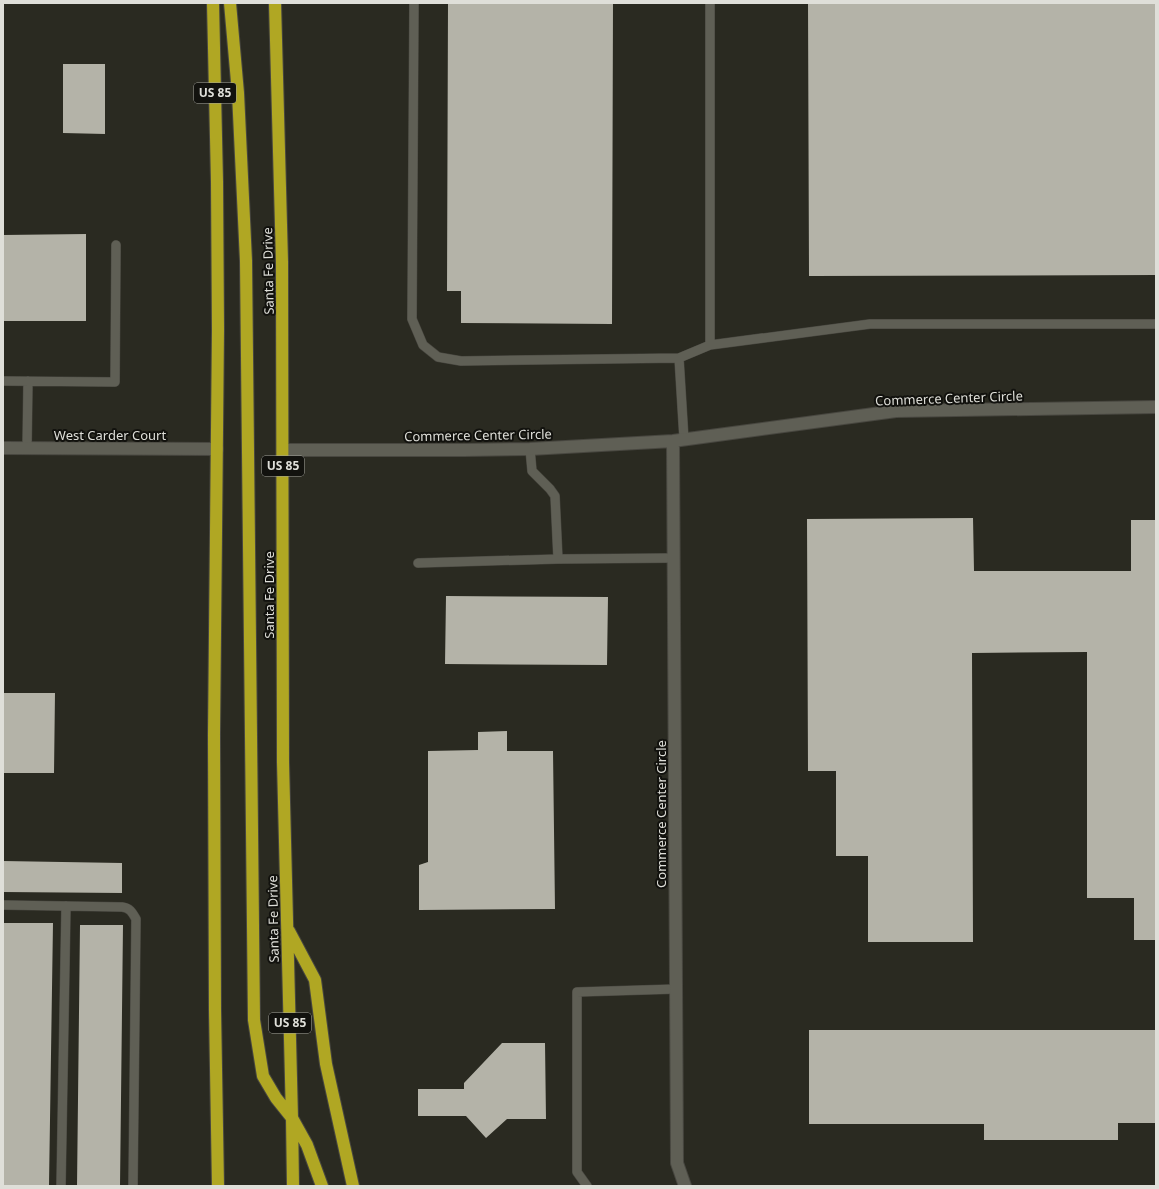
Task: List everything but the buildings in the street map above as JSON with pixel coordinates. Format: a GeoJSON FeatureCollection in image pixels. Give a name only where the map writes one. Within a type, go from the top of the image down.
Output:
{"type":"FeatureCollection","features":[{"type":"Feature","properties":{"kind":"highway","name":"US 85"},"geometry":{"type":"LineString","coordinates":[[213,3],[218,182],[214,735],[215,1010],[218,1186]]}},
{"type":"Feature","properties":{"kind":"highway"},"geometry":{"type":"LineString","coordinates":[[230,3],[238,93],[246,261],[254,1020],[263,1076],[276,1098],[292,1118],[307,1145],[322,1186]]}},
{"type":"Feature","properties":{"kind":"highway","name":"Santa Fe Drive"},"geometry":{"type":"LineString","coordinates":[[275,3],[282,262],[283,762],[293,1186]]}},
{"type":"Feature","properties":{"kind":"highway"},"geometry":{"type":"LineString","coordinates":[[288,929],[315,980],[326,1064],[353,1186]]}},
{"type":"Feature","properties":{"kind":"street","name":"Commerce Center Circle"},"geometry":{"type":"LineString","coordinates":[[283,450],[530,449],[679,440],[896,411],[1156,407]]}},
{"type":"Feature","properties":{"kind":"street","name":"Commerce Center Circle"},"geometry":{"type":"LineString","coordinates":[[679,440],[674,558],[677,1163],[686,1186]]}},
{"type":"Feature","properties":{"kind":"street","name":"West Carder Court"},"geometry":{"type":"LineString","coordinates":[[3,448],[217,449]]}},
{"type":"Feature","properties":{"kind":"lane"},"geometry":{"type":"LineString","coordinates":[[414,3],[412,319],[423,345],[438,357],[461,361],[679,358],[710,345],[870,324],[1156,324]]}},
{"type":"Feature","properties":{"kind":"lane"},"geometry":{"type":"LineString","coordinates":[[710,3],[710,345]]}},
{"type":"Feature","properties":{"kind":"lane"},"geometry":{"type":"LineString","coordinates":[[3,380],[115,382],[116,245]]}},
{"type":"Feature","properties":{"kind":"lane"},"geometry":{"type":"LineString","coordinates":[[679,358],[679,440]]}},
{"type":"Feature","properties":{"kind":"lane"},"geometry":{"type":"LineString","coordinates":[[27,449],[28,381]]}},
{"type":"Feature","properties":{"kind":"lane"},"geometry":{"type":"LineString","coordinates":[[530,449],[532,471],[555,496],[558,559]]}},
{"type":"Feature","properties":{"kind":"lane"},"geometry":{"type":"LineString","coordinates":[[418,563],[558,559],[674,558]]}},
{"type":"Feature","properties":{"kind":"lane"},"geometry":{"type":"LineString","coordinates":[[3,905],[122,907],[128,908],[132,911],[136,919],[133,1186]]}},
{"type":"Feature","properties":{"kind":"lane"},"geometry":{"type":"LineString","coordinates":[[61,1186],[66,906]]}},
{"type":"Feature","properties":{"kind":"lane"},"geometry":{"type":"LineString","coordinates":[[587,1186],[576,1172],[577,992],[676,989]]}}]}
